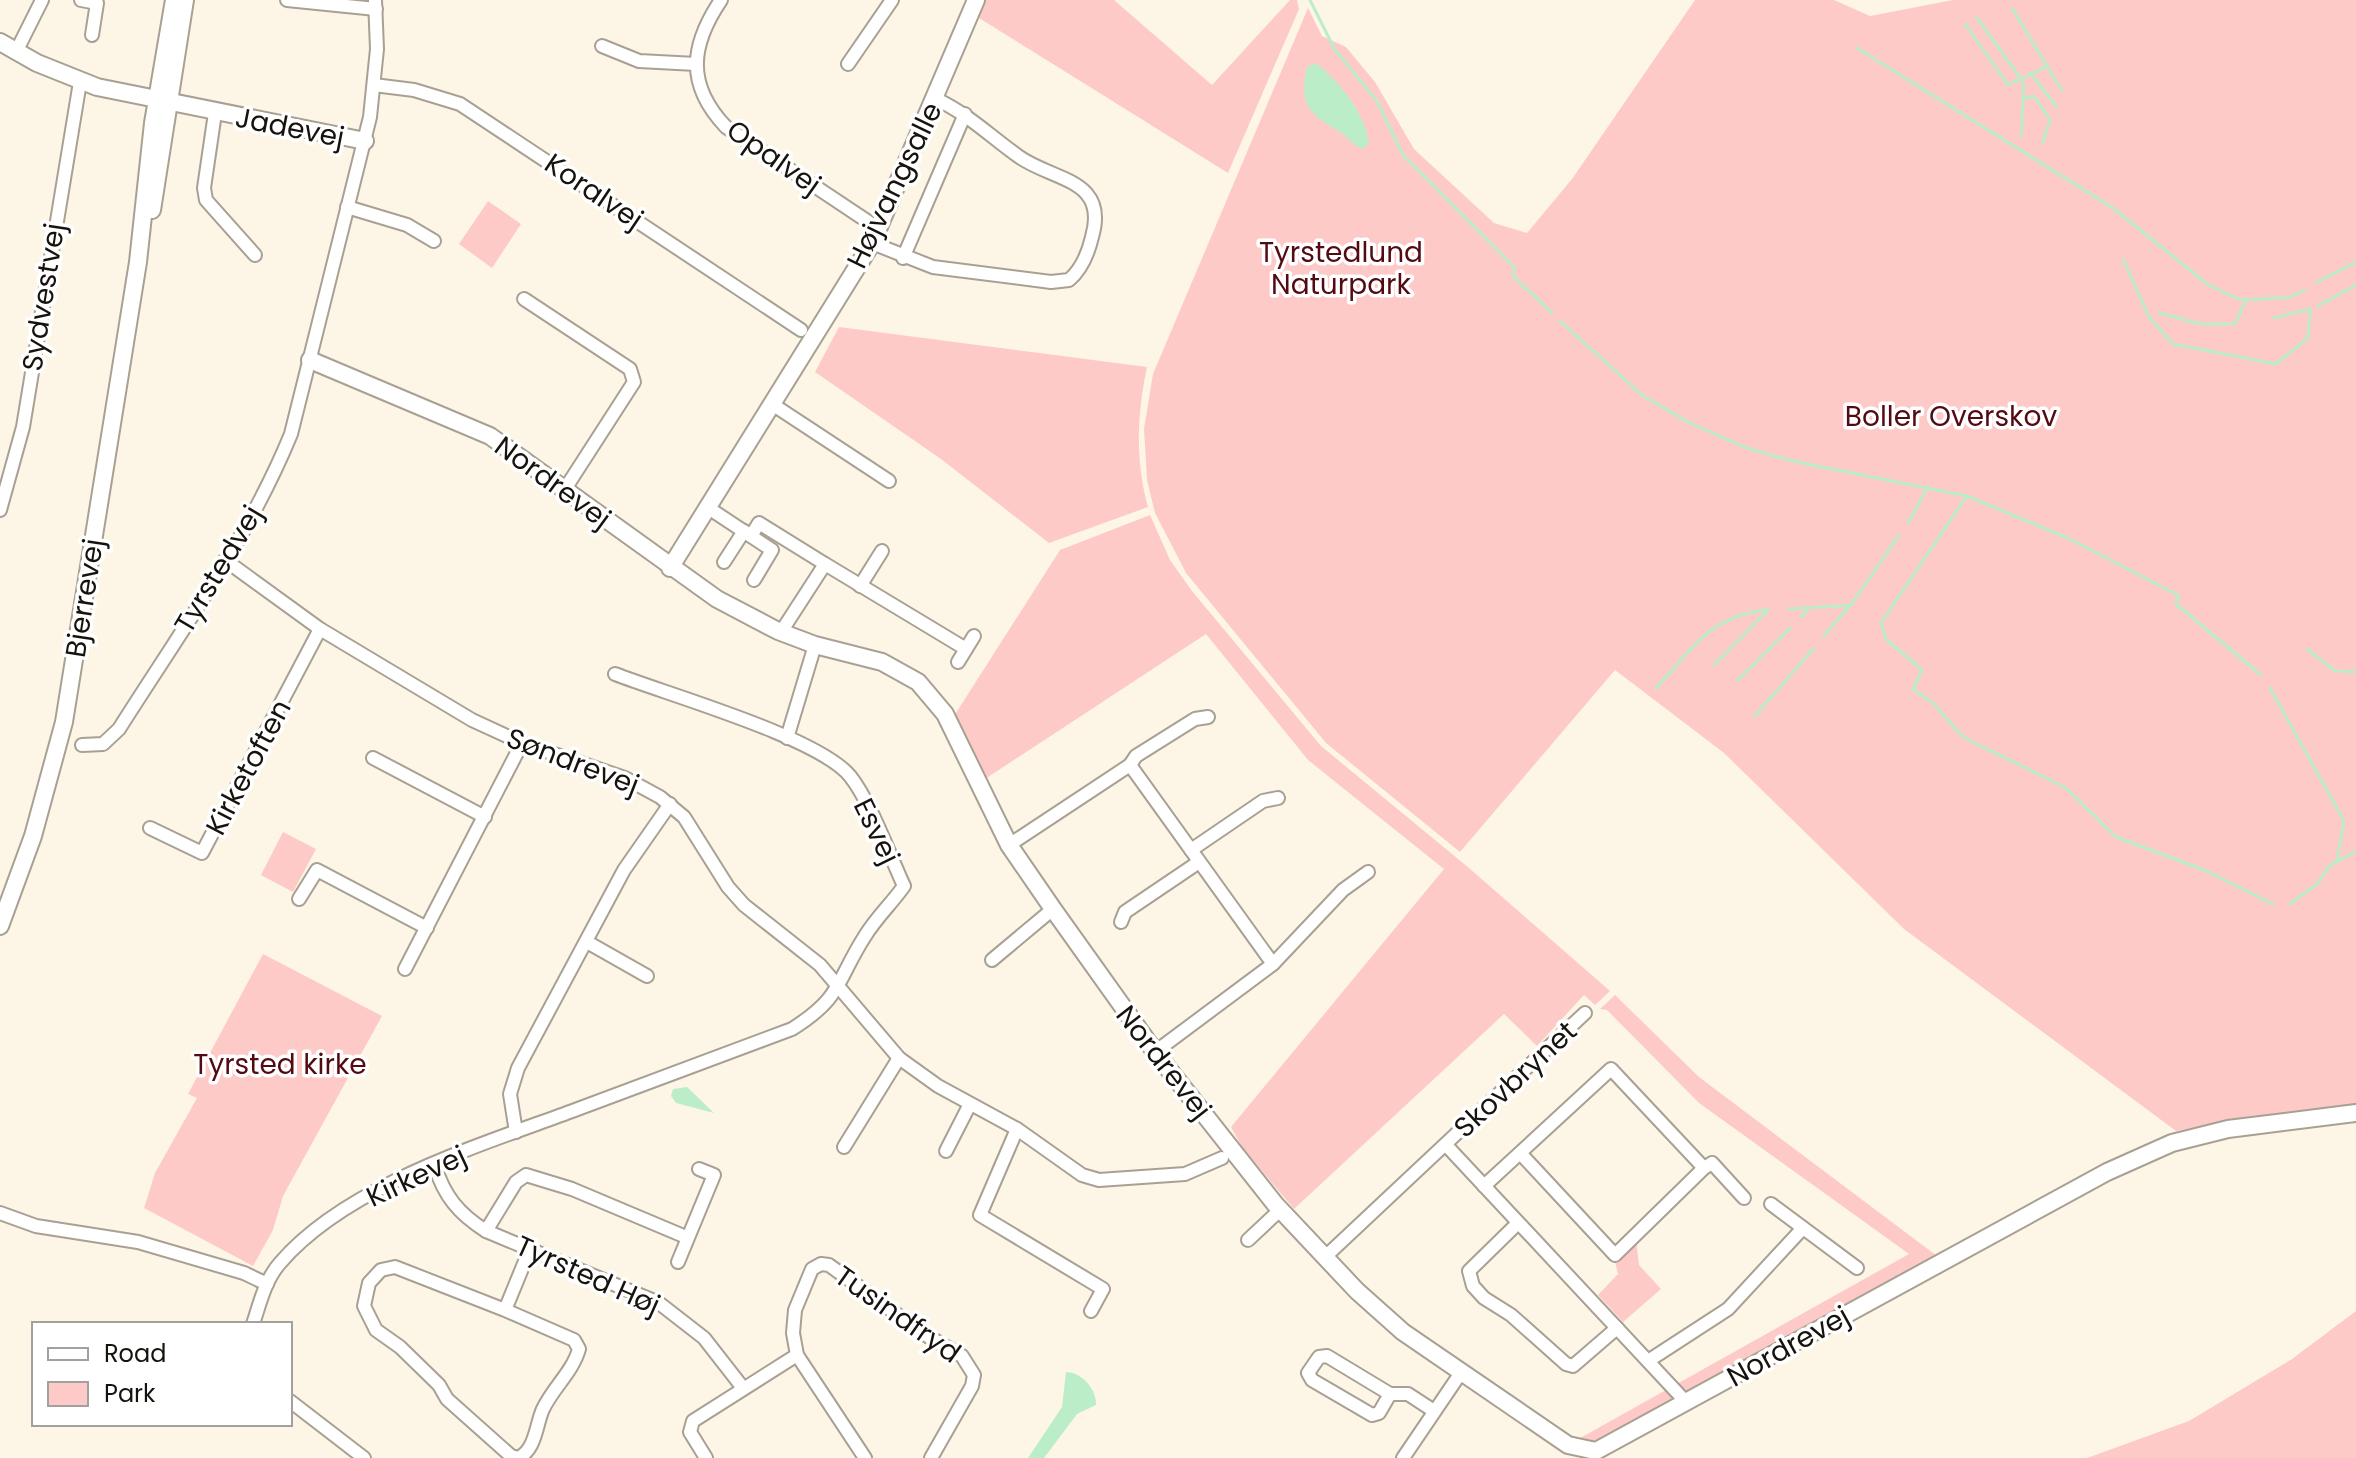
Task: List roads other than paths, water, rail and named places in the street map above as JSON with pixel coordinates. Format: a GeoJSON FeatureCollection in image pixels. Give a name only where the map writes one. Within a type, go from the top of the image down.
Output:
{"type":"FeatureCollection","features":[{"type":"Feature","properties":{"kind":"street"},"geometry":{"type":"LineString","coordinates":[[16,52],[42,0]]}},
{"type":"Feature","properties":{"kind":"street"},"geometry":{"type":"LineString","coordinates":[[81,0],[97,3],[92,35]]}},
{"type":"Feature","properties":{"kind":"street","name":"Bjerrevej"},"geometry":{"type":"LineString","coordinates":[[164,99],[174,0]]}},
{"type":"Feature","properties":{"kind":"street","name":"Bjerrevej"},"geometry":{"type":"LineString","coordinates":[[0,926],[33,836],[64,722],[164,99],[185,0]]}},
{"type":"Feature","properties":{"kind":"street"},"geometry":{"type":"LineString","coordinates":[[287,0],[376,5]]}},
{"type":"Feature","properties":{"kind":"street"},"geometry":{"type":"LineString","coordinates":[[602,46],[639,61],[696,64],[702,33],[721,0]]}},
{"type":"Feature","properties":{"kind":"street"},"geometry":{"type":"LineString","coordinates":[[848,64],[892,0]]}},
{"type":"Feature","properties":{"kind":"street","name":"Højvangsalle"},"geometry":{"type":"LineString","coordinates":[[670,568],[876,236],[976,0]]}},
{"type":"Feature","properties":{"kind":"street","name":"Tyrstedvej"},"geometry":{"type":"LineString","coordinates":[[82,745],[103,744],[119,729],[225,560],[276,471],[291,434],[365,141],[374,85],[376,5]]}},
{"type":"Feature","properties":{"kind":"street","name":"Jadevej"},"geometry":{"type":"LineString","coordinates":[[0,42],[80,82],[215,113],[365,141]]}},
{"type":"Feature","properties":{"kind":"street","name":"Opalvej"},"geometry":{"type":"LineString","coordinates":[[696,64],[701,91],[711,111],[726,127],[903,258],[933,267],[1051,282],[1069,280],[1084,262],[1096,218],[1087,194],[1074,182],[1035,168],[965,114],[936,99]]}},
{"type":"Feature","properties":{"kind":"street","name":"Sydvestvej"},"geometry":{"type":"LineString","coordinates":[[0,510],[23,427],[80,82]]}},
{"type":"Feature","properties":{"kind":"street","name":"Koralvej"},"geometry":{"type":"LineString","coordinates":[[374,85],[414,90],[460,104],[801,330]]}},
{"type":"Feature","properties":{"kind":"street","name":"Jadevej"},"geometry":{"type":"LineString","coordinates":[[215,113],[204,188],[206,200],[255,255]]}},
{"type":"Feature","properties":{"kind":"street"},"geometry":{"type":"LineString","coordinates":[[903,258],[965,114]]}},
{"type":"Feature","properties":{"kind":"street"},"geometry":{"type":"LineString","coordinates":[[347,207],[407,225],[434,241]]}},
{"type":"Feature","properties":{"kind":"street"},"geometry":{"type":"LineString","coordinates":[[524,299],[630,369],[634,382],[565,489]]}},
{"type":"Feature","properties":{"kind":"street","name":"Nordrevej"},"geometry":{"type":"LineString","coordinates":[[310,360],[490,436],[717,599],[781,632],[901,670],[933,697],[1009,845],[1155,1052],[1280,1210],[1324,1258],[1403,1332],[1460,1374],[1568,1445],[1596,1451],[2093,1179],[2172,1143],[2228,1129],[2356,1113]]}},
{"type":"Feature","properties":{"kind":"street"},"geometry":{"type":"LineString","coordinates":[[772,404],[889,481]]}},
{"type":"Feature","properties":{"kind":"street"},"geometry":{"type":"LineString","coordinates":[[707,507],[772,550],[754,580]]}},
{"type":"Feature","properties":{"kind":"street"},"geometry":{"type":"LineString","coordinates":[[724,562],[759,523],[966,649]]}},
{"type":"Feature","properties":{"kind":"street"},"geometry":{"type":"LineString","coordinates":[[860,586],[882,551]]}},
{"type":"Feature","properties":{"kind":"street","name":"Søndrevej"},"geometry":{"type":"LineString","coordinates":[[225,560],[320,629],[419,691],[522,743],[625,778],[670,804],[684,817],[728,887],[744,905],[820,965],[899,1058],[970,1104],[1017,1129],[1067,1166],[1099,1180],[1185,1174],[1222,1158]]}},
{"type":"Feature","properties":{"kind":"street"},"geometry":{"type":"LineString","coordinates":[[781,632],[825,564]]}},
{"type":"Feature","properties":{"kind":"street","name":"Kirketoften"},"geometry":{"type":"LineString","coordinates":[[150,828],[202,853],[320,629]]}},
{"type":"Feature","properties":{"kind":"street"},"geometry":{"type":"LineString","coordinates":[[958,662],[974,636]]}},
{"type":"Feature","properties":{"kind":"street"},"geometry":{"type":"LineString","coordinates":[[787,738],[815,645]]}},
{"type":"Feature","properties":{"kind":"street","name":"Esvej"},"geometry":{"type":"LineString","coordinates":[[615,674],[787,738],[831,759],[850,777],[904,886],[867,931],[838,989]]}},
{"type":"Feature","properties":{"kind":"street"},"geometry":{"type":"LineString","coordinates":[[1009,845],[1130,765],[1136,756],[1195,719],[1208,717]]}},
{"type":"Feature","properties":{"kind":"street"},"geometry":{"type":"LineString","coordinates":[[405,969],[522,743]]}},
{"type":"Feature","properties":{"kind":"street"},"geometry":{"type":"LineString","coordinates":[[373,758],[485,817]]}},
{"type":"Feature","properties":{"kind":"street"},"geometry":{"type":"LineString","coordinates":[[1130,765],[1273,964]]}},
{"type":"Feature","properties":{"kind":"street"},"geometry":{"type":"LineString","coordinates":[[1191,850],[1263,801],[1278,798]]}},
{"type":"Feature","properties":{"kind":"street"},"geometry":{"type":"LineString","coordinates":[[516,1132],[510,1094],[518,1068],[624,870],[670,804]]}},
{"type":"Feature","properties":{"kind":"street"},"geometry":{"type":"LineString","coordinates":[[1121,922],[1125,912],[1199,862]]}},
{"type":"Feature","properties":{"kind":"street"},"geometry":{"type":"LineString","coordinates":[[299,899],[317,870],[427,928]]}},
{"type":"Feature","properties":{"kind":"street"},"geometry":{"type":"LineString","coordinates":[[1155,1052],[1273,964],[1343,890],[1368,872]]}},
{"type":"Feature","properties":{"kind":"street"},"geometry":{"type":"LineString","coordinates":[[992,960],[1053,909]]}},
{"type":"Feature","properties":{"kind":"street"},"geometry":{"type":"LineString","coordinates":[[587,942],[647,976]]}},
{"type":"Feature","properties":{"kind":"street","name":"Kirkevej"},"geometry":{"type":"LineString","coordinates":[[254,1322],[267,1284],[281,1263],[315,1231],[381,1190],[516,1132],[792,1029],[813,1016],[838,989]]}},
{"type":"Feature","properties":{"kind":"street","name":"Skovbrynet"},"geometry":{"type":"LineString","coordinates":[[1324,1258],[1585,1013]]}},
{"type":"Feature","properties":{"kind":"street"},"geometry":{"type":"LineString","coordinates":[[844,1147],[899,1058]]}},
{"type":"Feature","properties":{"kind":"street","name":"Skovbrynet"},"geometry":{"type":"LineString","coordinates":[[1484,1186],[1611,1069],[1704,1168],[1712,1163],[1744,1198]]}},
{"type":"Feature","properties":{"kind":"street"},"geometry":{"type":"LineString","coordinates":[[946,1151],[970,1104]]}},
{"type":"Feature","properties":{"kind":"street"},"geometry":{"type":"LineString","coordinates":[[1017,1129],[980,1215],[1103,1289],[1091,1311]]}},
{"type":"Feature","properties":{"kind":"street","name":"Skovbrynet"},"geometry":{"type":"LineString","coordinates":[[1446,1145],[1686,1402]]}},
{"type":"Feature","properties":{"kind":"street"},"geometry":{"type":"LineString","coordinates":[[1521,1154],[1615,1255],[1704,1168]]}},
{"type":"Feature","properties":{"kind":"street","name":"Tyrsted Høj"},"geometry":{"type":"LineString","coordinates":[[435,1166],[451,1202],[464,1217],[486,1231],[659,1303],[704,1338],[743,1388]]}},
{"type":"Feature","properties":{"kind":"street"},"geometry":{"type":"LineString","coordinates":[[678,1262],[714,1175],[699,1169]]}},
{"type":"Feature","properties":{"kind":"street"},"geometry":{"type":"LineString","coordinates":[[486,1231],[516,1182],[526,1175],[572,1189],[686,1237]]}},
{"type":"Feature","properties":{"kind":"street"},"geometry":{"type":"LineString","coordinates":[[1771,1204],[1857,1268]]}},
{"type":"Feature","properties":{"kind":"street"},"geometry":{"type":"LineString","coordinates":[[1248,1240],[1280,1210]]}},
{"type":"Feature","properties":{"kind":"street"},"geometry":{"type":"LineString","coordinates":[[0,1213],[36,1226],[138,1242],[244,1273],[267,1284]]}},
{"type":"Feature","properties":{"kind":"street"},"geometry":{"type":"LineString","coordinates":[[1518,1223],[1469,1271],[1469,1278],[1484,1298],[1500,1306],[1558,1358],[1573,1366],[1617,1328]]}},
{"type":"Feature","properties":{"kind":"street"},"geometry":{"type":"LineString","coordinates":[[1648,1361],[1728,1309],[1803,1228]]}},
{"type":"Feature","properties":{"kind":"street"},"geometry":{"type":"LineString","coordinates":[[505,1310],[530,1249]]}},
{"type":"Feature","properties":{"kind":"street","name":"Tusindfryd"},"geometry":{"type":"LineString","coordinates":[[865,1458],[797,1355],[793,1333],[795,1310],[812,1269],[825,1264],[924,1334],[962,1356],[974,1375],[972,1386],[931,1458]]}},
{"type":"Feature","properties":{"kind":"street"},"geometry":{"type":"LineString","coordinates":[[395,1267],[505,1310],[574,1340],[579,1349],[541,1412],[540,1426],[525,1453],[518,1458],[511,1456],[447,1399],[439,1385],[400,1347],[384,1338],[367,1314],[364,1301],[371,1277],[381,1270],[395,1267]]}},
{"type":"Feature","properties":{"kind":"street"},"geometry":{"type":"LineString","coordinates":[[706,1458],[690,1432],[690,1426],[797,1355]]}},
{"type":"Feature","properties":{"kind":"street"},"geometry":{"type":"LineString","coordinates":[[1390,1394],[1379,1413],[1372,1415],[1312,1380],[1308,1373],[1319,1357],[1327,1356],[1390,1394],[1408,1394],[1434,1411]]}},
{"type":"Feature","properties":{"kind":"street"},"geometry":{"type":"LineString","coordinates":[[1403,1458],[1460,1374]]}},
{"type":"Feature","properties":{"kind":"street"},"geometry":{"type":"LineString","coordinates":[[292,1403],[364,1458]]}},
{"type":"Feature","properties":{"kind":"waterway"},"geometry":{"type":"LineString","coordinates":[[1310,0],[1335,50],[1377,101],[1403,155],[1514,267],[1513,276],[1552,313]]}},
{"type":"Feature","properties":{"kind":"waterway"},"geometry":{"type":"LineString","coordinates":[[2012,8],[2062,91]]}},
{"type":"Feature","properties":{"kind":"waterway"},"geometry":{"type":"LineString","coordinates":[[1977,18],[2024,87],[2021,136]]}},
{"type":"Feature","properties":{"kind":"waterway"},"geometry":{"type":"LineString","coordinates":[[1965,24],[2008,85],[2047,66]]}},
{"type":"Feature","properties":{"kind":"waterway"},"geometry":{"type":"LineString","coordinates":[[1857,48],[2113,208],[2206,283],[2235,298],[2246,300],[2290,297],[2305,290]]}},
{"type":"Feature","properties":{"kind":"waterway"},"geometry":{"type":"LineString","coordinates":[[2031,74],[2057,107]]}},
{"type":"Feature","properties":{"kind":"waterway"},"geometry":{"type":"LineString","coordinates":[[2023,99],[2034,96],[2050,120],[2043,142]]}},
{"type":"Feature","properties":{"kind":"waterway"},"geometry":{"type":"LineString","coordinates":[[2123,259],[2149,317],[2173,344],[2276,364],[2308,338],[2310,309],[2274,318]]}},
{"type":"Feature","properties":{"kind":"waterway"},"geometry":{"type":"LineString","coordinates":[[2317,282],[2356,262]]}},
{"type":"Feature","properties":{"kind":"waterway"},"geometry":{"type":"LineString","coordinates":[[2318,306],[2356,285]]}},
{"type":"Feature","properties":{"kind":"waterway"},"geometry":{"type":"LineString","coordinates":[[2159,313],[2201,324],[2235,324],[2246,300]]}},
{"type":"Feature","properties":{"kind":"waterway"},"geometry":{"type":"LineString","coordinates":[[1560,321],[1642,395],[1690,423],[1747,448],[1797,462],[1967,496],[2070,539],[2178,595],[2176,604],[2261,675]]}},
{"type":"Feature","properties":{"kind":"waterway"},"geometry":{"type":"LineString","coordinates":[[1908,523],[1927,488]]}},
{"type":"Feature","properties":{"kind":"waterway"},"geometry":{"type":"LineString","coordinates":[[1966,497],[1881,623],[1886,639],[1922,670],[1913,689],[1933,703],[1963,737],[2066,788],[2116,837],[2204,870],[2273,904]]}},
{"type":"Feature","properties":{"kind":"waterway"},"geometry":{"type":"LineString","coordinates":[[1789,609],[1851,605],[1899,535]]}},
{"type":"Feature","properties":{"kind":"waterway"},"geometry":{"type":"LineString","coordinates":[[1824,636],[1850,605]]}},
{"type":"Feature","properties":{"kind":"waterway"},"geometry":{"type":"LineString","coordinates":[[1801,617],[1809,608]]}},
{"type":"Feature","properties":{"kind":"waterway"},"geometry":{"type":"LineString","coordinates":[[1714,665],[1768,610]]}},
{"type":"Feature","properties":{"kind":"waterway"},"geometry":{"type":"LineString","coordinates":[[1656,688],[1692,647],[1717,626],[1732,618],[1768,610]]}},
{"type":"Feature","properties":{"kind":"waterway"},"geometry":{"type":"LineString","coordinates":[[1737,681],[1790,628]]}},
{"type":"Feature","properties":{"kind":"waterway"},"geometry":{"type":"LineString","coordinates":[[1755,716],[1814,648]]}},
{"type":"Feature","properties":{"kind":"waterway"},"geometry":{"type":"LineString","coordinates":[[2307,649],[2335,671],[2356,672]]}},
{"type":"Feature","properties":{"kind":"waterway"},"geometry":{"type":"LineString","coordinates":[[2270,688],[2344,821],[2337,860]]}},
{"type":"Feature","properties":{"kind":"waterway"},"geometry":{"type":"LineString","coordinates":[[2290,904],[2318,883],[2329,866],[2356,851]]}},
{"type":"Feature","properties":{"kind":"park label","name":"Tyrstedlund Naturpark"},"geometry":{"type":"Point","coordinates":[1341,268]}},
{"type":"Feature","properties":{"kind":"park label","name":"Boller Overskov"},"geometry":{"type":"Point","coordinates":[1951,416]}},
{"type":"Feature","properties":{"kind":"park label","name":"Tyrsted kirke"},"geometry":{"type":"Point","coordinates":[280,1064]}}]}
